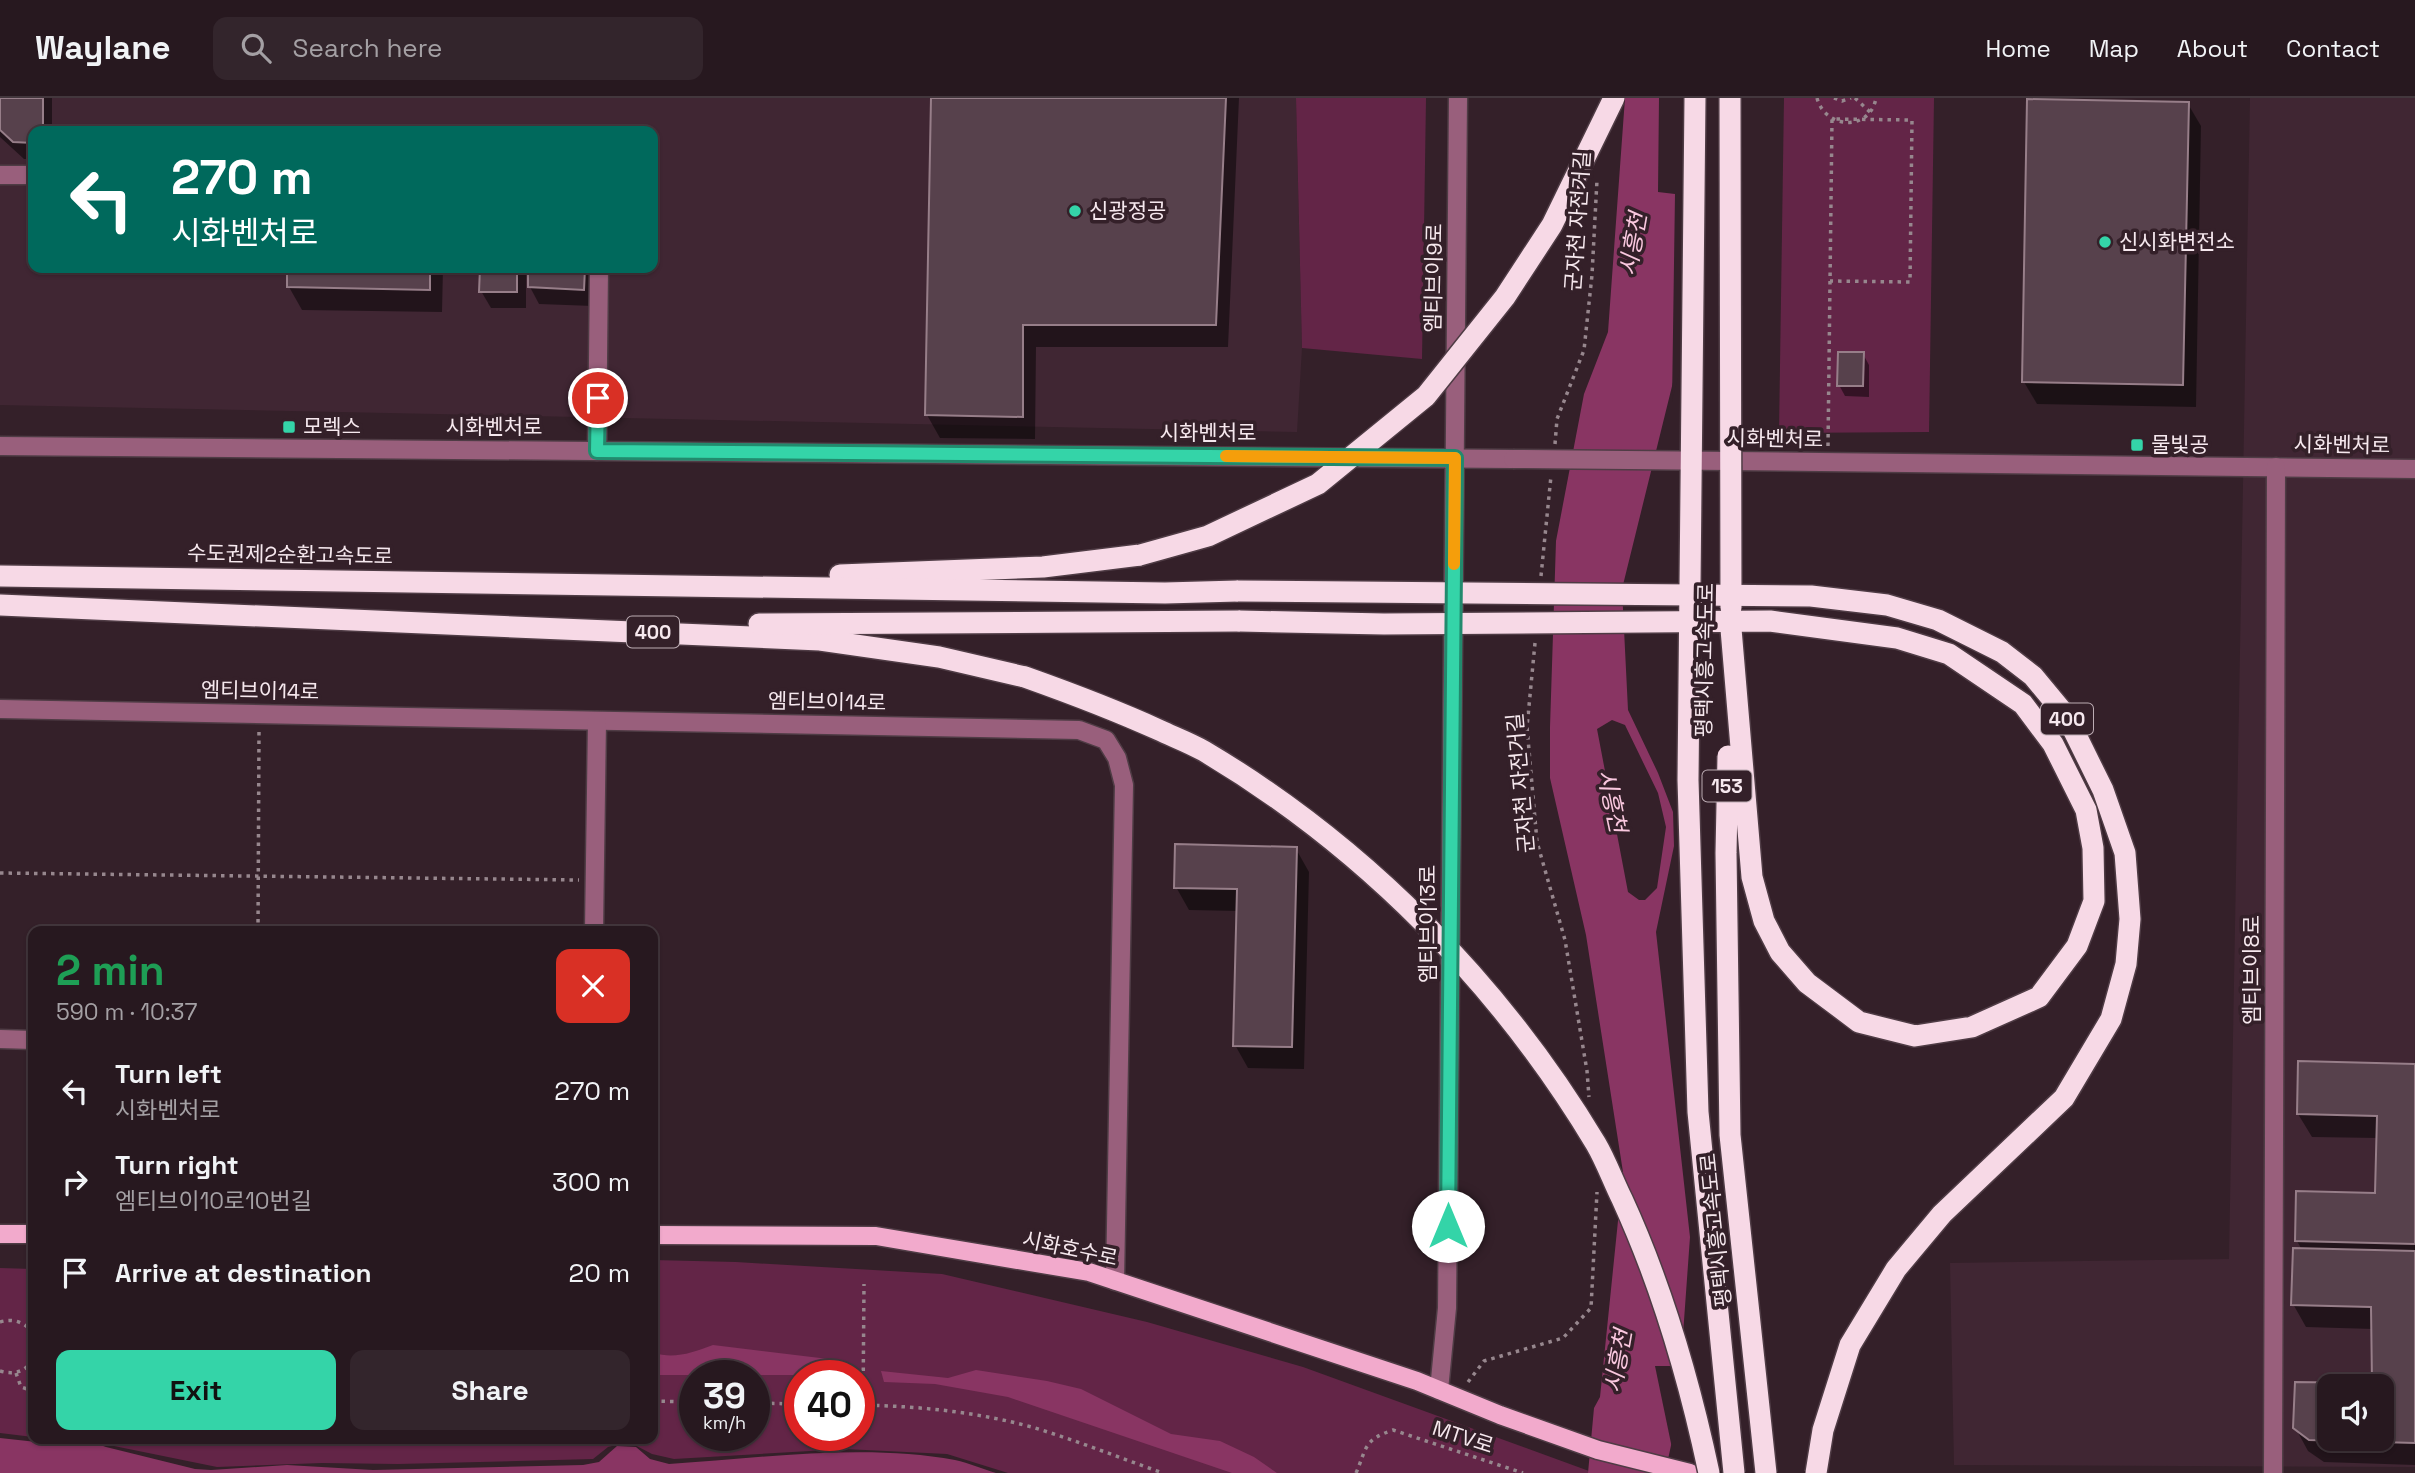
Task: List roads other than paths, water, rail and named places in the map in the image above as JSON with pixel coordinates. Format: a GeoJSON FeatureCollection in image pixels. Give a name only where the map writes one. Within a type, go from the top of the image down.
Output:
{"type":"FeatureCollection","features":[{"type":"Feature","properties":{"kind":"highway"},"geometry":{"type":"LineString","coordinates":[[579,584],[1043,567],[1140,555],[1208,536],[1318,484],[1426,397],[1505,297],[1552,225],[1614,98]]}},
{"type":"Feature","properties":{"kind":"highway","name":"평택시흥고속도로"},"geometry":{"type":"LineString","coordinates":[[1695,98],[1688,780],[1698,1112],[1734,1473]]}},
{"type":"Feature","properties":{"kind":"highway","name":"평택시흥고속도로"},"geometry":{"type":"LineString","coordinates":[[1730,98],[1731,629],[1726,853],[1730,1135],[1766,1473]]}},
{"type":"Feature","properties":{"kind":"highway","name":"수도권제2순환고속도로"},"geometry":{"type":"LineString","coordinates":[[2,576],[579,584]]}},
{"type":"Feature","properties":{"kind":"highway","name":"400"},"geometry":{"type":"LineString","coordinates":[[579,584],[1165,593],[1238,591],[1811,596],[1887,605],[1938,620],[2002,652],[2033,676],[2067,717],[2103,790],[2125,853],[2130,919],[2126,964],[2111,1019],[2064,1098],[1942,1214],[1896,1269],[1850,1345],[1823,1430],[1816,1473]]}},
{"type":"Feature","properties":{"kind":"highway","name":"400"},"geometry":{"type":"LineString","coordinates":[[4,605],[820,640],[939,657],[1025,677],[1102,705],[1202,750],[1304,817],[1400,900],[1491,994],[1537,1056],[1597,1145],[1637,1231],[1695,1405],[1709,1473]]}},
{"type":"Feature","properties":{"kind":"highway"},"geometry":{"type":"LineString","coordinates":[[278,617],[690,624],[1770,621],[1898,638],[1949,654],[2023,704],[2053,744],[2087,810],[2093,848],[2094,901],[2077,946],[2039,998],[1972,1027],[1914,1036],[1859,1022],[1807,983],[1780,952],[1764,921],[1752,877],[1731,629]]}},
{"type":"Feature","properties":{"kind":"main road"},"geometry":{"type":"LineString","coordinates":[[0,1234],[28,1234]]}},
{"type":"Feature","properties":{"kind":"main road","name":"시화호수로"},"geometry":{"type":"LineString","coordinates":[[658,1236],[876,1236],[1089,1272],[1439,1390],[1598,1450],[1690,1473]]}},
{"type":"Feature","properties":{"kind":"street","name":"엠티브이9로"},"geometry":{"type":"LineString","coordinates":[[1455,458],[1458,98]]}},
{"type":"Feature","properties":{"kind":"street"},"geometry":{"type":"LineString","coordinates":[[0,175],[28,175]]}},
{"type":"Feature","properties":{"kind":"street"},"geometry":{"type":"LineString","coordinates":[[597,451],[599,273]]}},
{"type":"Feature","properties":{"kind":"street","name":"시화벤처로"},"geometry":{"type":"LineString","coordinates":[[0,446],[2415,469]]}},
{"type":"Feature","properties":{"kind":"street","name":"엠티브이13로"},"geometry":{"type":"LineString","coordinates":[[1439,1390],[1447,1308],[1455,458]]}},
{"type":"Feature","properties":{"kind":"street","name":"엠티브이8로"},"geometry":{"type":"LineString","coordinates":[[2273,1473],[2277,467]]}},
{"type":"Feature","properties":{"kind":"street","name":"엠티브이14로"},"geometry":{"type":"LineString","coordinates":[[0,709],[1079,730],[1106,740],[1117,758],[1124,785],[1115,1281]]}},
{"type":"Feature","properties":{"kind":"street"},"geometry":{"type":"LineString","coordinates":[[594,926],[597,721]]}},
{"type":"Feature","properties":{"kind":"street"},"geometry":{"type":"LineString","coordinates":[[0,1039],[28,1040]]}},
{"type":"Feature","properties":{"kind":"water","name":"시흥천"},"geometry":{"type":"Polygon","coordinates":[[[1625,98],[1694,98],[1694,297],[1622,589],[1628,710],[1673,812],[1674,846],[1656,932],[1690,1237],[1677,1418],[1665,1473],[1588,1473],[1594,1408],[1600,1397],[1623,1172],[1586,935],[1550,778],[1556,541],[1584,394],[1608,332],[1625,98]],[[1612,720],[1597,729],[1628,892],[1639,900],[1645,900],[1657,888],[1666,827],[1658,793],[1625,725],[1612,720]]]}},
{"type":"Feature","properties":{"kind":"water"},"geometry":{"type":"Polygon","coordinates":[[[713,1345],[837,1360],[784,1360],[784,1375],[770,1375],[770,1360],[679,1360],[679,1375],[658,1375],[658,1354],[683,1354],[713,1345]]]}},
{"type":"Feature","properties":{"kind":"water"},"geometry":{"type":"Polygon","coordinates":[[[976,1370],[1081,1389],[1171,1434],[1220,1441],[1254,1457],[1277,1473],[1232,1473],[1008,1397],[935,1384],[884,1382],[881,1371],[948,1378],[976,1370]]]}},
{"type":"Feature","properties":{"kind":"water"},"geometry":{"type":"Polygon","coordinates":[[[0,1438],[28,1441],[28,1444],[98,1444],[195,1469],[211,1470],[287,1465],[373,1470],[583,1465],[599,1462],[617,1446],[636,1447],[650,1459],[669,1464],[813,1453],[886,1453],[955,1460],[996,1473],[0,1473],[0,1438]]]}},
{"type":"Feature","properties":{"kind":"place","name":"신광정공"},"geometry":{"type":"Point","coordinates":[1075,211]}},
{"type":"Feature","properties":{"kind":"place","name":"신시화변전소"},"geometry":{"type":"Point","coordinates":[2105,242]}},
{"type":"Feature","properties":{"kind":"place","name":"모렉스"},"geometry":{"type":"Point","coordinates":[289,427]}},
{"type":"Feature","properties":{"kind":"place","name":"물빛공"},"geometry":{"type":"Point","coordinates":[2137,445]}}]}
